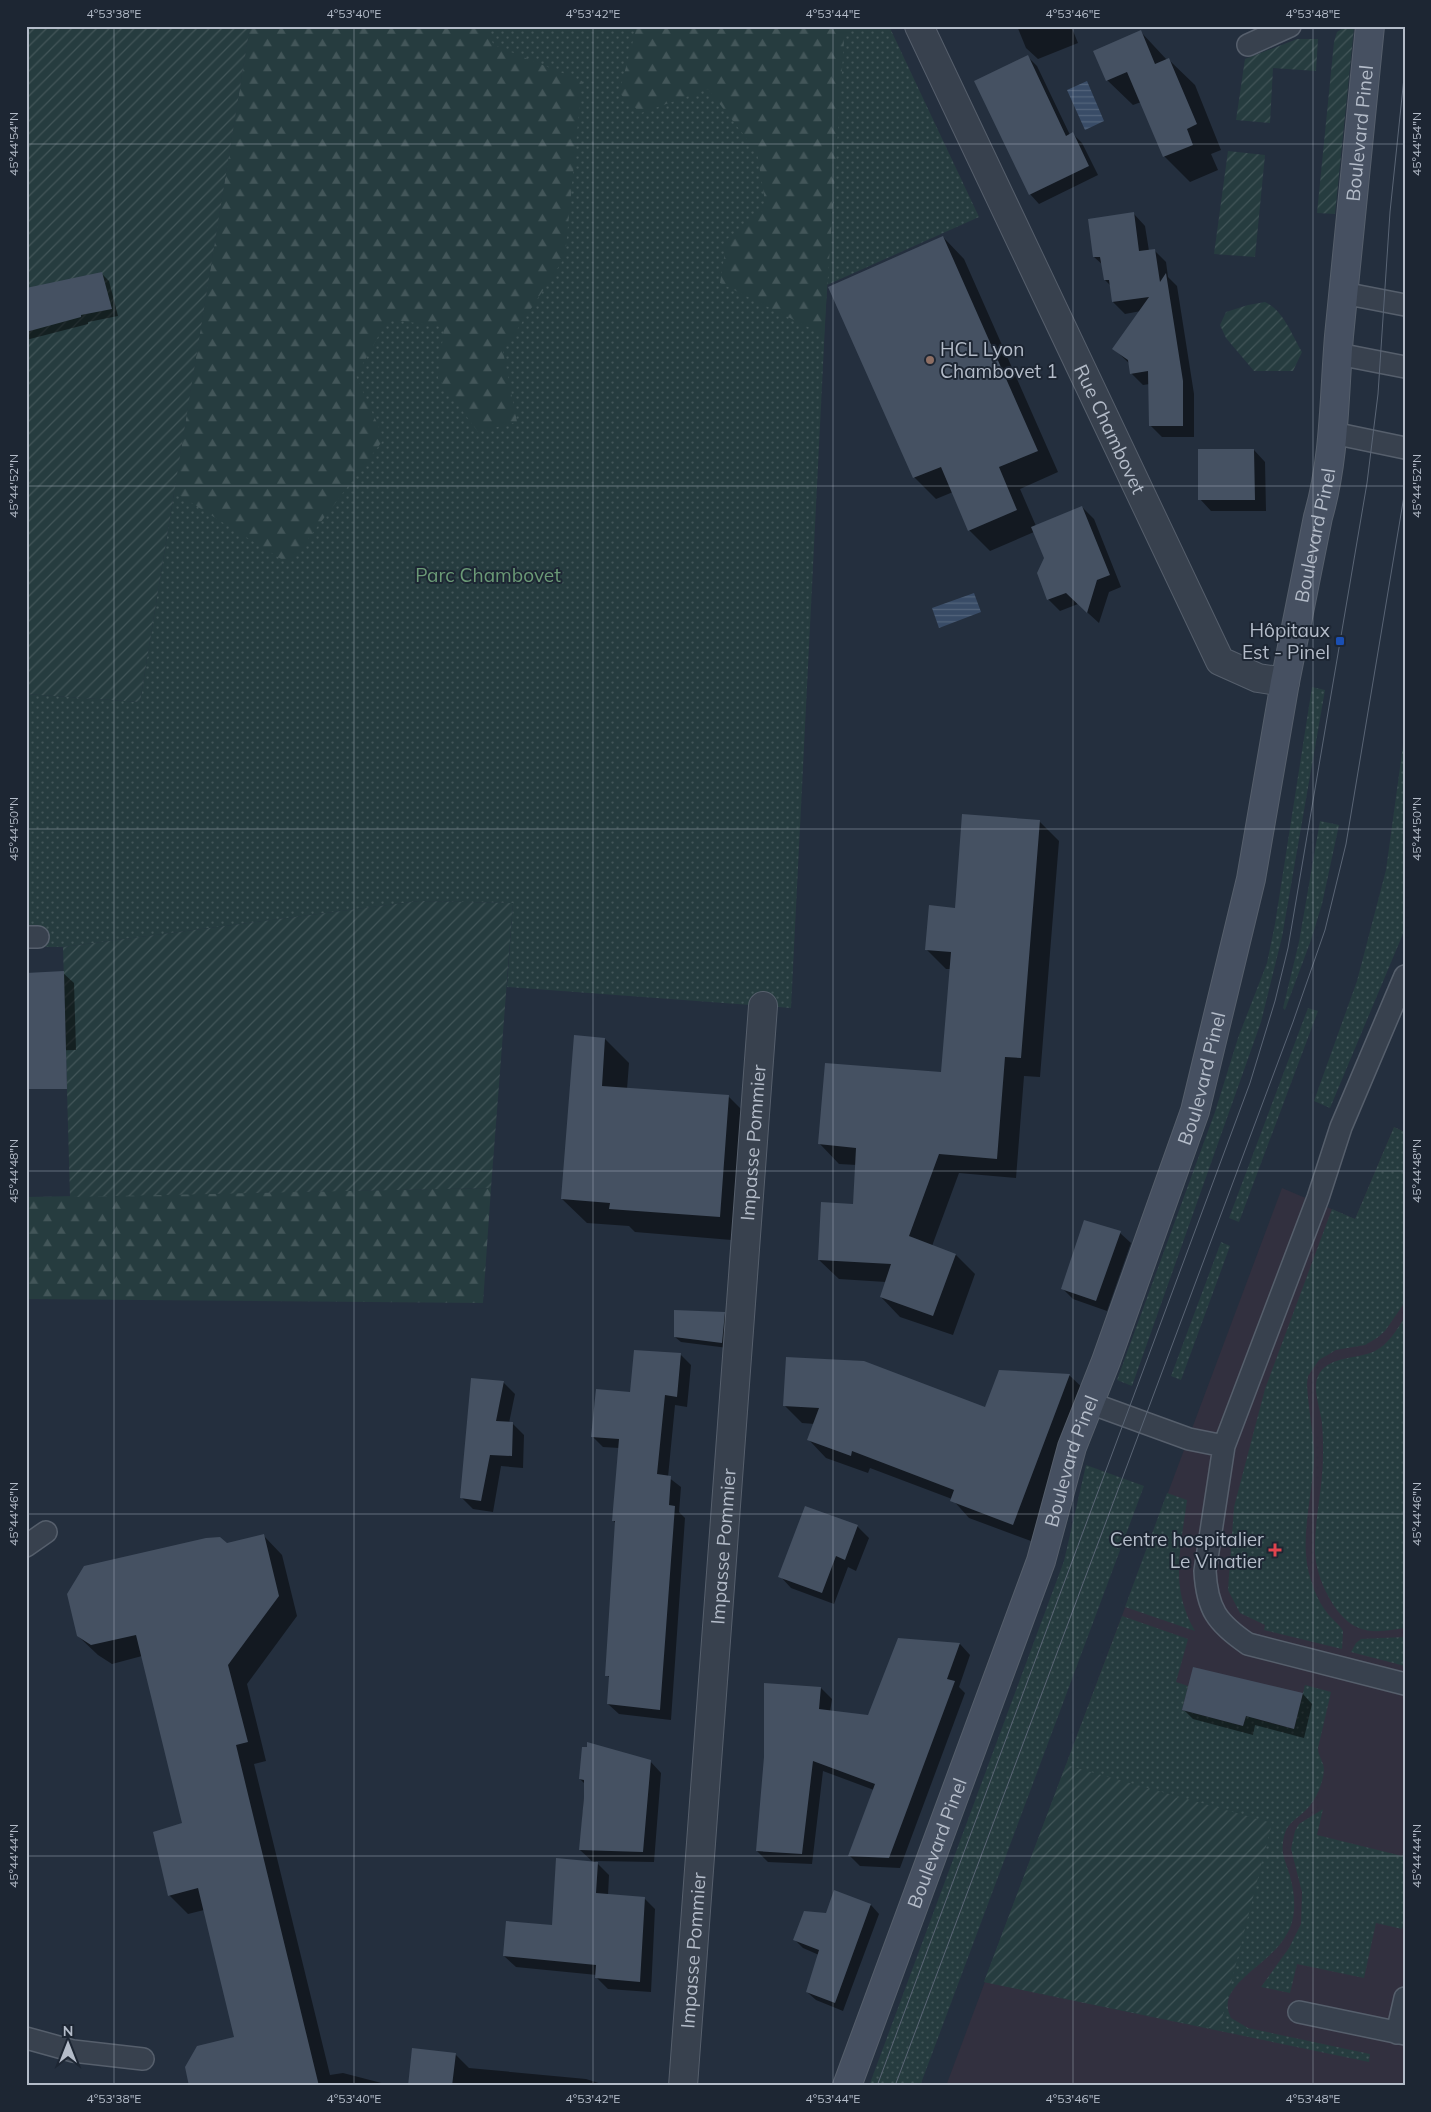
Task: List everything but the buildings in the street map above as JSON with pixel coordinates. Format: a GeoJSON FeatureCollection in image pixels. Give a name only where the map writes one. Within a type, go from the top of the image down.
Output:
{"type":"FeatureCollection","features":[{"type":"Feature","properties":{"kind":"main road","name":"Boulevard Pinel"},"geometry":{"type":"LineString","coordinates":[[846,2086],[1041,1561],[1072,1446],[1090,1403],[1195,1111],[1251,879],[1285,682],[1318,517],[1324,497],[1333,432],[1338,354],[1370,26]]}},
{"type":"Feature","properties":{"kind":"street","name":"Rue Chambovet"},"geometry":{"type":"LineString","coordinates":[[919,26],[1220,661],[1258,678],[1285,682]]}},
{"type":"Feature","properties":{"kind":"street","name":"Impasse Pommier"},"geometry":{"type":"LineString","coordinates":[[683,2086],[762,1006]]}},
{"type":"Feature","properties":{"kind":"lane"},"geometry":{"type":"LineString","coordinates":[[1248,45],[1290,26]]}},
{"type":"Feature","properties":{"kind":"lane"},"geometry":{"type":"LineString","coordinates":[[1344,293],[1405,305]]}},
{"type":"Feature","properties":{"kind":"lane"},"geometry":{"type":"LineString","coordinates":[[1338,354],[1405,367]]}},
{"type":"Feature","properties":{"kind":"lane"},"geometry":{"type":"LineString","coordinates":[[1333,432],[1405,448]]}},
{"type":"Feature","properties":{"kind":"lane"},"geometry":{"type":"LineString","coordinates":[[1405,976],[1341,1127],[1314,1207],[1224,1446],[1205,1571],[1209,1598],[1214,1610],[1226,1629],[1248,1644],[1405,1684]]}},
{"type":"Feature","properties":{"kind":"lane"},"geometry":{"type":"LineString","coordinates":[[1090,1403],[1189,1439],[1224,1446]]}},
{"type":"Feature","properties":{"kind":"lane"},"geometry":{"type":"LineString","coordinates":[[26,1546],[46,1532]]}},
{"type":"Feature","properties":{"kind":"lane"},"geometry":{"type":"LineString","coordinates":[[1299,2012],[1401,2034],[1405,1998]]}},
{"type":"Feature","properties":{"kind":"lane"},"geometry":{"type":"LineString","coordinates":[[26,2038],[73,2051],[143,2059]]}},
{"type":"Feature","properties":{"kind":"shaded area","name":"Centre hospitalier Le Vinatier"},"geometry":{"type":"Polygon","coordinates":[[[1394,1127],[1405,1132],[1405,2086],[946,2086],[1282,1188],[1355,1219],[1394,1127]]]}},
{"type":"Feature","properties":{"kind":"green space"},"geometry":{"type":"Polygon","coordinates":[[[26,26],[250,26],[140,702],[26,694],[26,26]]]}},
{"type":"Feature","properties":{"kind":"green space","name":"Parc Chambovet"},"geometry":{"type":"Polygon","coordinates":[[[250,26],[889,26],[979,217],[827,285],[791,1008],[507,987],[513,903],[419,901],[63,947],[26,947],[26,694],[140,702],[250,26]]]}},
{"type":"Feature","properties":{"kind":"green space"},"geometry":{"type":"Polygon","coordinates":[[[250,26],[483,26],[494,45],[582,81],[565,257],[503,351],[517,422],[478,432],[438,378],[444,327],[388,319],[356,376],[384,439],[289,564],[174,492],[250,26]]]}},
{"type":"Feature","properties":{"kind":"green space"},"geometry":{"type":"Polygon","coordinates":[[[637,26],[845,26],[824,335],[720,283],[727,239],[766,208],[757,152],[708,89],[641,113],[619,93],[637,26]]]}},
{"type":"Feature","properties":{"kind":"green space"},"geometry":{"type":"Polygon","coordinates":[[[1345,27],[1354,28],[1335,214],[1317,213],[1334,42],[1337,32],[1345,27]]]}},
{"type":"Feature","properties":{"kind":"green space"},"geometry":{"type":"Polygon","coordinates":[[[1297,39],[1318,39],[1316,71],[1273,68],[1270,123],[1236,120],[1245,59],[1297,39]]]}},
{"type":"Feature","properties":{"kind":"green space"},"geometry":{"type":"Polygon","coordinates":[[[1228,151],[1265,155],[1255,257],[1214,254],[1228,151]]]}},
{"type":"Feature","properties":{"kind":"green space"},"geometry":{"type":"Polygon","coordinates":[[[1265,302],[1282,317],[1302,352],[1293,371],[1254,371],[1226,338],[1220,325],[1226,312],[1265,302]]]}},
{"type":"Feature","properties":{"kind":"green space"},"geometry":{"type":"Polygon","coordinates":[[[1312,687],[1325,690],[1282,937],[1261,1022],[1132,1386],[1117,1380],[1215,1112],[1238,1038],[1267,963],[1275,924],[1312,687]]]}},
{"type":"Feature","properties":{"kind":"green space"},"geometry":{"type":"Polygon","coordinates":[[[1405,731],[1405,929],[1330,1108],[1314,1101],[1357,981],[1386,870],[1405,731]]]}},
{"type":"Feature","properties":{"kind":"green space"},"geometry":{"type":"Polygon","coordinates":[[[1320,821],[1339,825],[1322,904],[1285,1010],[1283,1008],[1299,942],[1320,821]]]}},
{"type":"Feature","properties":{"kind":"green space"},"geometry":{"type":"Polygon","coordinates":[[[419,901],[513,903],[491,1188],[70,1197],[63,947],[419,901]]]}},
{"type":"Feature","properties":{"kind":"green space"},"geometry":{"type":"Polygon","coordinates":[[[1308,1008],[1318,1011],[1239,1222],[1229,1218],[1308,1008]]]}},
{"type":"Feature","properties":{"kind":"green space"},"geometry":{"type":"Polygon","coordinates":[[[1394,1127],[1405,1132],[1405,1302],[1385,1331],[1377,1338],[1365,1345],[1336,1350],[1319,1360],[1308,1376],[1307,1384],[1314,1457],[1307,1521],[1306,1553],[1313,1587],[1328,1614],[1343,1631],[1342,1649],[1264,1630],[1265,1625],[1240,1613],[1228,1590],[1234,1507],[1265,1389],[1332,1209],[1355,1219],[1394,1127]]]}},
{"type":"Feature","properties":{"kind":"green space"},"geometry":{"type":"Polygon","coordinates":[[[491,1188],[483,1303],[26,1299],[26,1197],[491,1188]]]}},
{"type":"Feature","properties":{"kind":"green space"},"geometry":{"type":"Polygon","coordinates":[[[1221,1242],[1230,1246],[1181,1380],[1171,1376],[1221,1242]]]}},
{"type":"Feature","properties":{"kind":"green space"},"geometry":{"type":"Polygon","coordinates":[[[1405,1317],[1405,1628],[1370,1631],[1359,1628],[1342,1616],[1328,1596],[1316,1563],[1315,1541],[1322,1480],[1323,1436],[1316,1394],[1316,1382],[1323,1369],[1336,1361],[1368,1354],[1380,1348],[1392,1336],[1405,1317]]]}},
{"type":"Feature","properties":{"kind":"green space"},"geometry":{"type":"Polygon","coordinates":[[[1086,1465],[1144,1486],[920,2086],[869,2086],[1064,1561],[1086,1465]]]}},
{"type":"Feature","properties":{"kind":"green space"},"geometry":{"type":"Polygon","coordinates":[[[1167,1493],[1187,1500],[1180,1551],[1179,1583],[1187,1615],[1195,1631],[1125,1607],[1167,1493]]]}},
{"type":"Feature","properties":{"kind":"green space"},"geometry":{"type":"Polygon","coordinates":[[[1122,1616],[1188,1639],[1176,1682],[1188,1686],[1182,1710],[1243,1726],[1248,1710],[1256,1719],[1294,1729],[1305,1685],[1331,1692],[1318,1748],[1324,1770],[1322,1780],[1316,1797],[1305,1811],[1290,1824],[1284,1837],[1283,1852],[1294,1897],[1293,1919],[1282,1941],[1268,1957],[1237,1985],[1229,1996],[1228,2009],[1231,2018],[1248,2028],[1370,2054],[1369,2062],[984,1982],[1122,1616]]]}},
{"type":"Feature","properties":{"kind":"green space"},"geometry":{"type":"Polygon","coordinates":[[[1405,1637],[1405,1666],[1351,1652],[1356,1643],[1361,1639],[1405,1637]]]}},
{"type":"Feature","properties":{"kind":"green space"},"geometry":{"type":"Polygon","coordinates":[[[1066,1765],[1272,1823],[1219,2030],[984,1982],[1066,1765]]]}},
{"type":"Feature","properties":{"kind":"green space"},"geometry":{"type":"Polygon","coordinates":[[[1323,1809],[1317,1835],[1402,1856],[1405,1847],[1405,1919],[1402,1929],[1376,1923],[1364,1978],[1297,1964],[1290,1993],[1261,1987],[1289,1948],[1301,1924],[1302,1892],[1291,1849],[1295,1831],[1299,1824],[1323,1809]]]}},
{"type":"Feature","properties":{"kind":"water"},"geometry":{"type":"Polygon","coordinates":[[[1087,81],[1104,121],[1085,130],[1067,90],[1087,81]]]}},
{"type":"Feature","properties":{"kind":"water"},"geometry":{"type":"Polygon","coordinates":[[[974,593],[981,612],[939,628],[932,608],[974,593]]]}},
{"type":"Feature","properties":{"kind":"tram line"},"geometry":{"type":"LineString","coordinates":[[877,2086],[1250,1083],[1275,1001],[1288,948],[1367,483],[1378,394],[1390,212],[1405,68]]}},
{"type":"Feature","properties":{"kind":"tram line"},"geometry":{"type":"LineString","coordinates":[[895,2086],[1293,1022],[1325,930],[1346,844],[1405,490]]}},
{"type":"Feature","properties":{"kind":"place","name":"HCL Lyon Chambovet 1"},"geometry":{"type":"Point","coordinates":[930,360]}},
{"type":"Feature","properties":{"kind":"place","name":"Hôpitaux Est - Pinel"},"geometry":{"type":"Point","coordinates":[1340,641]}},
{"type":"Feature","properties":{"kind":"place","name":"Centre hospitalier Le Vinatier"},"geometry":{"type":"Point","coordinates":[1275,1550]}}]}
